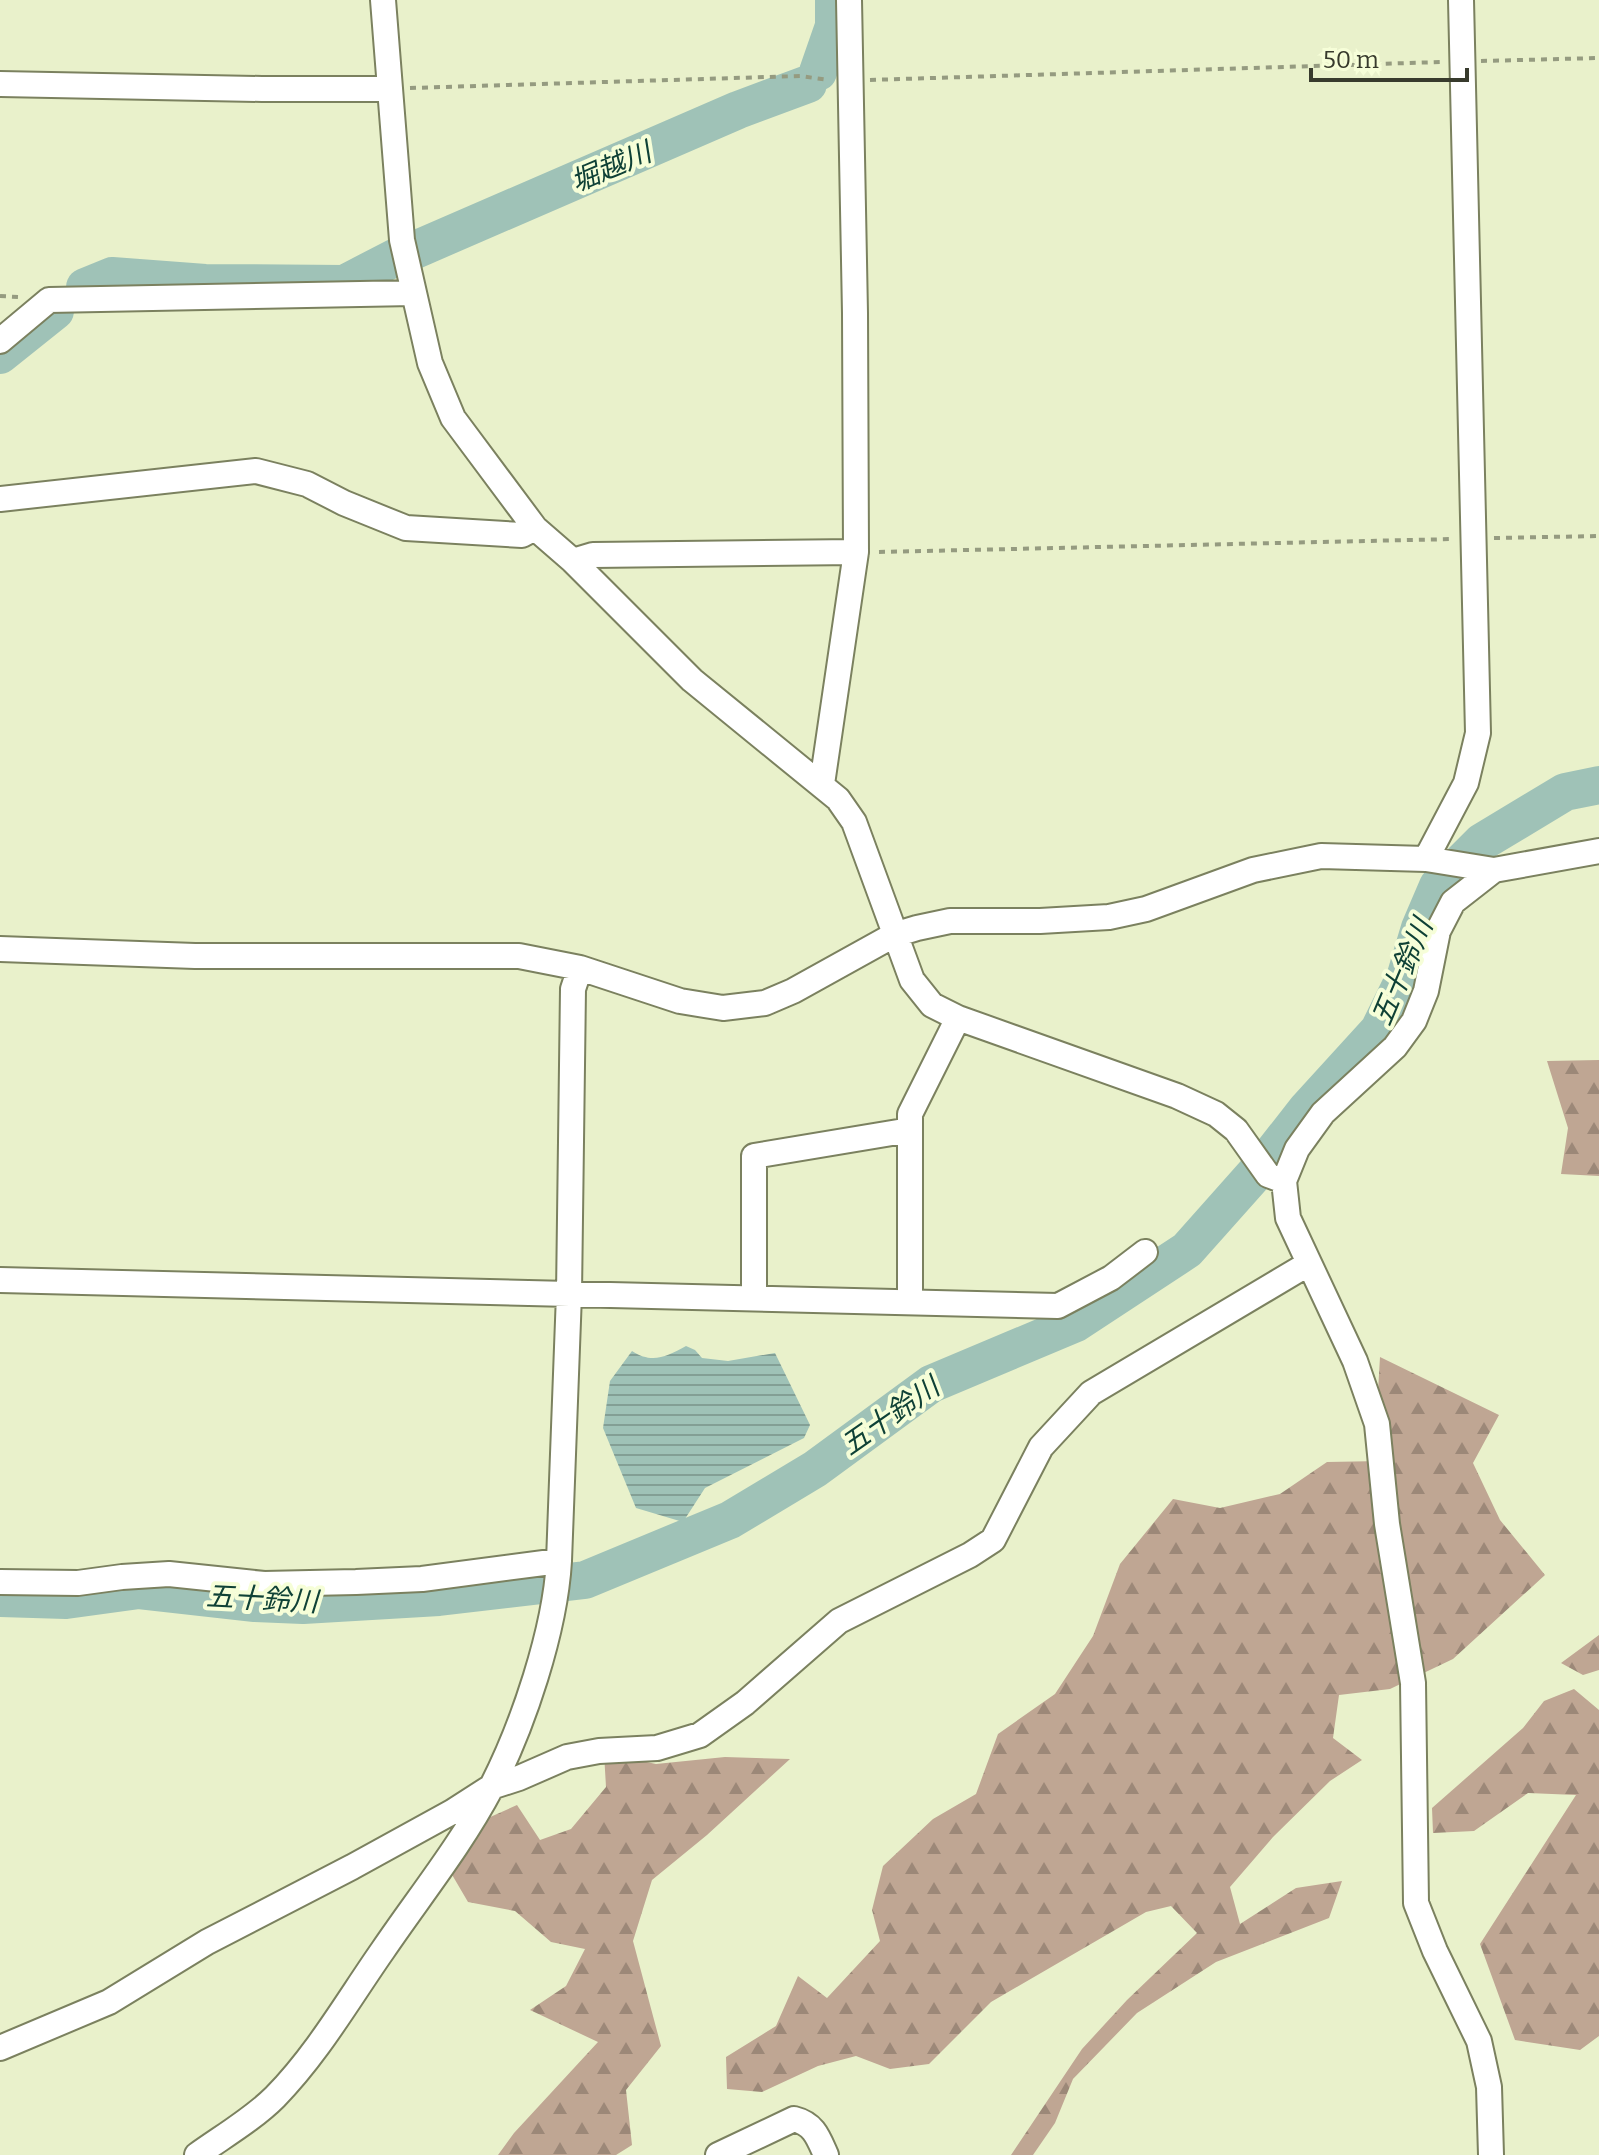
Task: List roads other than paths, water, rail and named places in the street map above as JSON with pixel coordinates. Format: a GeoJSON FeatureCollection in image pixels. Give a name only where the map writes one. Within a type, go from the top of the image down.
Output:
{"type":"FeatureCollection","features":[{"type":"Feature","properties":{"kind":"street"},"geometry":{"type":"LineString","coordinates":[[383,0],[404,251],[430,363],[453,418],[535,528],[573,561],[692,680],[838,799],[854,822],[912,980],[932,1005],[958,1018],[1177,1096],[1216,1114],[1236,1130],[1276,1178],[1288,1218],[1355,1361],[1377,1424],[1387,1524],[1413,1683],[1416,1903],[1435,1951],[1479,2041],[1489,2087],[1491,2155]]}},
{"type":"Feature","properties":{"kind":"street"},"geometry":{"type":"LineString","coordinates":[[822,784],[856,552],[849,0]]}},
{"type":"Feature","properties":{"kind":"street"},"geometry":{"type":"LineString","coordinates":[[1434,860],[1466,783],[1478,733],[1461,0]]}},
{"type":"Feature","properties":{"kind":"street"},"geometry":{"type":"LineString","coordinates":[[0,84],[389,89]]}},
{"type":"Feature","properties":{"kind":"street"},"geometry":{"type":"LineString","coordinates":[[0,341],[49,300],[413,293]]}},
{"type":"Feature","properties":{"kind":"street"},"geometry":{"type":"LineString","coordinates":[[0,499],[256,471],[307,484],[406,528],[522,535],[535,528]]}},
{"type":"Feature","properties":{"kind":"street"},"geometry":{"type":"LineString","coordinates":[[573,561],[593,555],[856,552]]}},
{"type":"Feature","properties":{"kind":"street"},"geometry":{"type":"LineString","coordinates":[[0,949],[195,956],[519,956],[580,968],[680,1001],[723,1008],[765,1003],[793,991],[894,935],[950,921],[1109,917],[1146,909],[1253,870],[1321,856],[1434,860],[1486,868],[1599,851]]}},
{"type":"Feature","properties":{"kind":"street"},"geometry":{"type":"LineString","coordinates":[[1276,1178],[1323,1113],[1395,1047],[1414,1021],[1433,965],[1438,931],[1453,902],[1486,868]]}},
{"type":"Feature","properties":{"kind":"street"},"geometry":{"type":"LineString","coordinates":[[197,2155],[274,2099],[321,2044],[459,1840],[491,1787],[520,1720],[539,1661],[558,1576],[569,1294],[573,989],[580,968]]}},
{"type":"Feature","properties":{"kind":"street"},"geometry":{"type":"LineString","coordinates":[[910,1302],[910,1114],[958,1018]]}},
{"type":"Feature","properties":{"kind":"street"},"geometry":{"type":"LineString","coordinates":[[754,1297],[754,1156],[910,1130]]}},
{"type":"Feature","properties":{"kind":"street"},"geometry":{"type":"LineString","coordinates":[[0,1280],[1058,1306],[1111,1278],[1145,1252]]}},
{"type":"Feature","properties":{"kind":"street"},"geometry":{"type":"LineString","coordinates":[[0,2048],[109,2002],[207,1942],[352,1867],[491,1787],[567,1757],[599,1751],[657,1748],[700,1735],[745,1703],[839,1621],[970,1555],[993,1540],[1041,1447],[1091,1393],[1308,1264]]}},
{"type":"Feature","properties":{"kind":"street"},"geometry":{"type":"LineString","coordinates":[[0,1582],[78,1583],[169,1574],[264,1584],[356,1582],[481,1573],[558,1576]]}},
{"type":"Feature","properties":{"kind":"street"},"geometry":{"type":"LineString","coordinates":[[718,2155],[794,2119],[808,2124],[816,2132],[826,2155]]}},
{"type":"Feature","properties":{"kind":"water"},"geometry":{"type":"Polygon","coordinates":[[[686,1346],[702,1358],[728,1361],[775,1353],[810,1425],[804,1438],[705,1488],[683,1522],[636,1508],[603,1428],[610,1381],[632,1351],[659,1358],[686,1346]]]}},
{"type":"Feature","properties":{"kind":"waterway","name":"堀越川"},"geometry":{"type":"LineString","coordinates":[[818,72],[834,26],[834,0]]}},
{"type":"Feature","properties":{"kind":"waterway","name":"堀越川"},"geometry":{"type":"LineString","coordinates":[[415,250],[738,110],[808,84]]}},
{"type":"Feature","properties":{"kind":"waterway","name":"堀越川"},"geometry":{"type":"LineString","coordinates":[[85,287],[112,276],[205,283],[344,284],[398,256]]}},
{"type":"Feature","properties":{"kind":"waterway","name":"堀越川"},"geometry":{"type":"LineString","coordinates":[[0,355],[55,311]]}},
{"type":"Feature","properties":{"kind":"waterway","name":"五十鈴川"},"geometry":{"type":"LineString","coordinates":[[0,1598],[66,1600],[139,1590],[303,1605],[439,1597],[585,1580],[730,1520],[815,1469],[931,1384],[1076,1323],[1187,1250],[1379,1030],[1406,975],[1420,928],[1438,886],[1482,842],[1565,792],[1599,785]]}}]}
